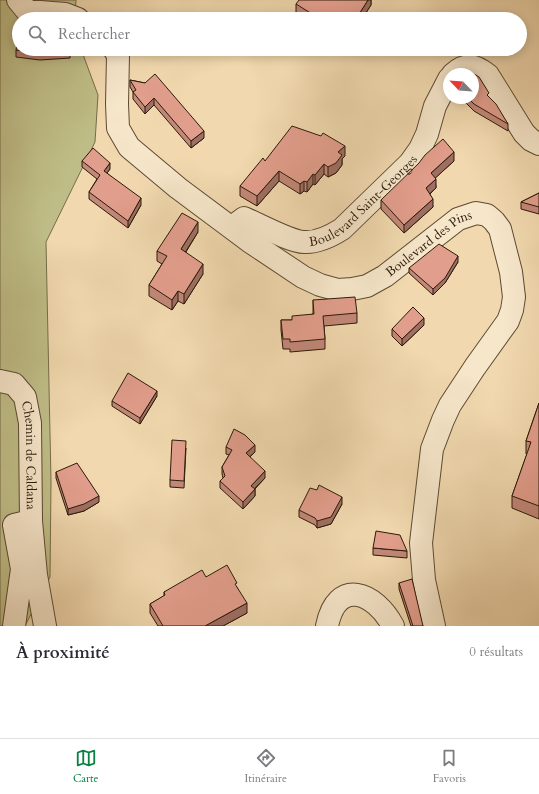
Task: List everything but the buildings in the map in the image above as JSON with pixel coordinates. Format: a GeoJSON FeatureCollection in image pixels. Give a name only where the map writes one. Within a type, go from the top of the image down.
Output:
{"type":"FeatureCollection","features":[{"type":"Feature","properties":{"kind":"street"},"geometry":{"type":"LineString","coordinates":[[18,0],[27,10],[46,12]]}},
{"type":"Feature","properties":{"kind":"street","name":"Boulevard des Pins"},"geometry":{"type":"LineString","coordinates":[[118,56],[118,128],[129,147],[178,188],[249,241],[304,277],[320,285],[338,290],[367,286],[379,280],[458,219],[476,213],[487,215],[494,221],[500,230],[511,272],[514,297],[512,310],[508,320],[450,406],[432,448],[421,542],[424,580],[434,626]]}},
{"type":"Feature","properties":{"kind":"street"},"geometry":{"type":"LineString","coordinates":[[459,68],[470,65],[478,68]]}},
{"type":"Feature","properties":{"kind":"street"},"geometry":{"type":"LineString","coordinates":[[479,68],[488,75],[524,133],[531,140],[539,144]]}},
{"type":"Feature","properties":{"kind":"street","name":"Boulevard Saint-Georges"},"geometry":{"type":"LineString","coordinates":[[232,227],[244,218],[292,239],[304,242],[317,241],[330,237],[342,229],[410,163],[420,149],[427,134],[435,106],[443,91]]}},
{"type":"Feature","properties":{"kind":"street","name":"Chemin de Caldana"},"geometry":{"type":"LineString","coordinates":[[0,381],[14,384],[25,397],[30,423],[31,521],[36,575],[45,626]]}},
{"type":"Feature","properties":{"kind":"street"},"geometry":{"type":"LineString","coordinates":[[14,626],[22,569],[14,525],[31,521]]}},
{"type":"Feature","properties":{"kind":"street"},"geometry":{"type":"LineString","coordinates":[[327,626],[329,614],[334,605],[343,597],[353,595],[364,596],[382,608],[393,626]]}},
{"type":"Feature","properties":{"kind":"shaded area"},"geometry":{"type":"Polygon","coordinates":[[[0,0],[76,0],[75,12],[12,12],[12,56],[84,56],[98,95],[95,142],[46,242],[51,482],[50,577],[25,626],[0,626],[0,0]]]}}]}
